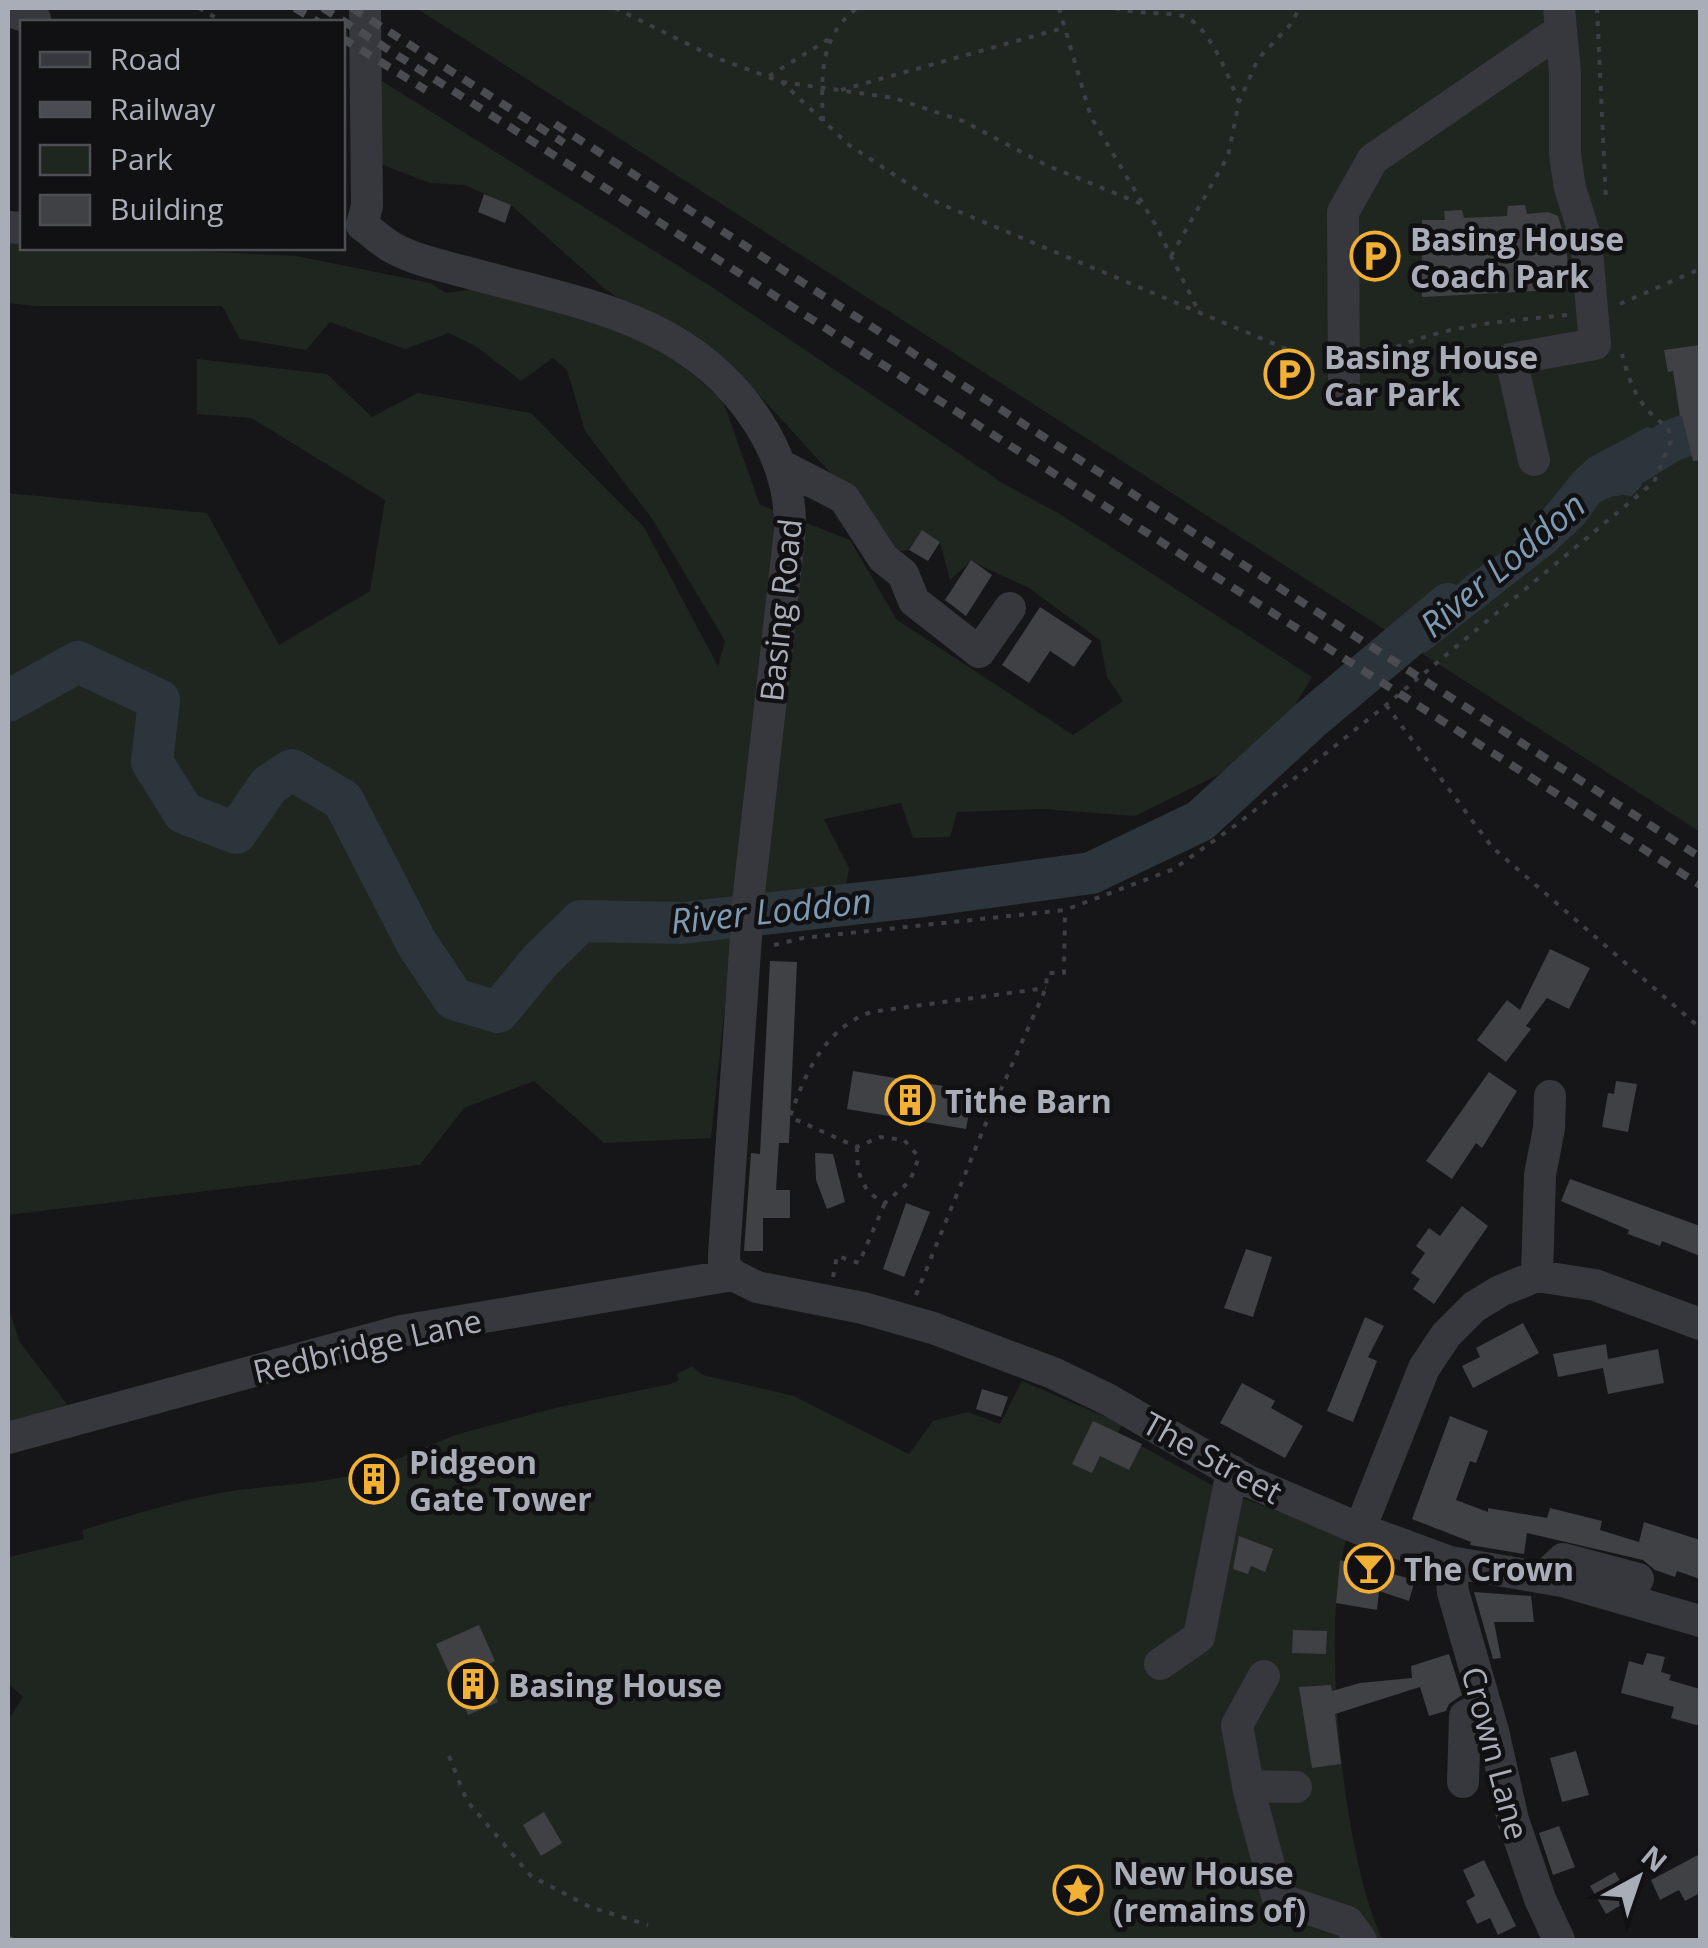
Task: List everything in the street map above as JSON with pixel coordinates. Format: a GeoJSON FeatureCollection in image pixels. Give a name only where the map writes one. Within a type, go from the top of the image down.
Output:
{"type":"FeatureCollection","features":[{"type":"Feature","properties":{"kind":"street"},"geometry":{"type":"LineString","coordinates":[[352,230],[367,206],[365,8]]}},
{"type":"Feature","properties":{"kind":"street"},"geometry":{"type":"LineString","coordinates":[[1534,460],[1511,359],[1595,344],[1605,308],[1570,188],[1565,155],[1565,72],[1560,19]]}},
{"type":"Feature","properties":{"kind":"street"},"geometry":{"type":"LineString","coordinates":[[1344,380],[1343,212],[1373,159],[1560,19]]}},
{"type":"Feature","properties":{"kind":"street","name":"Basing Road"},"geometry":{"type":"LineString","coordinates":[[352,230],[434,263],[647,325],[692,350],[724,376],[742,396],[780,465],[790,497],[790,530],[749,893],[724,1254],[724,1265],[732,1275]]}},
{"type":"Feature","properties":{"kind":"street"},"geometry":{"type":"LineString","coordinates":[[780,465],[844,498],[883,558],[904,574],[914,601],[979,652],[1010,608]]}},
{"type":"Feature","properties":{"kind":"street"},"geometry":{"type":"LineString","coordinates":[[790,530],[844,498]]}},
{"type":"Feature","properties":{"kind":"street"},"geometry":{"type":"LineString","coordinates":[[1537,1276],[1540,1175],[1549,1128],[1550,1096]]}},
{"type":"Feature","properties":{"kind":"street","name":"Redbridge Lane"},"geometry":{"type":"LineString","coordinates":[[8,1438],[401,1331],[732,1275]]}},
{"type":"Feature","properties":{"kind":"street","name":"The Street"},"geometry":{"type":"LineString","coordinates":[[732,1275],[757,1287],[863,1308],[933,1328],[1054,1373],[1110,1400],[1248,1481],[1450,1562],[1543,1578],[1700,1618]]}},
{"type":"Feature","properties":{"kind":"street"},"geometry":{"type":"LineString","coordinates":[[1360,1529],[1424,1368],[1474,1307],[1500,1291],[1537,1276],[1595,1285],[1700,1324]]}},
{"type":"Feature","properties":{"kind":"street"},"geometry":{"type":"LineString","coordinates":[[1160,1664],[1199,1637],[1232,1471]]}},
{"type":"Feature","properties":{"kind":"street","name":"Crown Lane"},"geometry":{"type":"LineString","coordinates":[[1450,1562],[1456,1606],[1486,1706],[1513,1820],[1540,1899],[1559,1940]]}},
{"type":"Feature","properties":{"kind":"street"},"geometry":{"type":"LineString","coordinates":[[1264,1676],[1237,1725],[1277,1895],[1285,1902],[1348,1922],[1361,1940]]}},
{"type":"Feature","properties":{"kind":"street"},"geometry":{"type":"LineString","coordinates":[[1463,1782],[1464,1716],[1486,1706]]}},
{"type":"Feature","properties":{"kind":"street"},"geometry":{"type":"LineString","coordinates":[[1249,1789],[1296,1787]]}},
{"type":"Feature","properties":{"kind":"path"},"geometry":{"type":"LineString","coordinates":[[615,8],[714,58],[782,82],[894,98],[964,121],[1046,165],[1144,206]]}},
{"type":"Feature","properties":{"kind":"path"},"geometry":{"type":"LineString","coordinates":[[768,77],[829,39],[857,8]]}},
{"type":"Feature","properties":{"kind":"path"},"geometry":{"type":"LineString","coordinates":[[1059,8],[1091,117],[1144,206],[1198,312]]}},
{"type":"Feature","properties":{"kind":"path"},"geometry":{"type":"LineString","coordinates":[[1115,8],[1149,15],[1182,15],[1199,25],[1240,102]]}},
{"type":"Feature","properties":{"kind":"path"},"geometry":{"type":"LineString","coordinates":[[1171,256],[1228,156],[1240,102],[1258,59],[1300,8]]}},
{"type":"Feature","properties":{"kind":"path"},"geometry":{"type":"LineString","coordinates":[[1596,8],[1606,207]]}},
{"type":"Feature","properties":{"kind":"path"},"geometry":{"type":"LineString","coordinates":[[837,91],[1063,28]]}},
{"type":"Feature","properties":{"kind":"path"},"geometry":{"type":"LineString","coordinates":[[823,121],[821,88],[829,39]]}},
{"type":"Feature","properties":{"kind":"path"},"geometry":{"type":"LineString","coordinates":[[782,82],[849,145],[936,202],[1198,312],[1344,380],[1402,342],[1456,327],[1605,308],[1700,268]]}},
{"type":"Feature","properties":{"kind":"path"},"geometry":{"type":"LineString","coordinates":[[745,946],[1065,910],[1174,869],[1240,822],[1386,705],[1654,482],[1671,442],[1668,427],[1652,417],[1630,385]]}},
{"type":"Feature","properties":{"kind":"path"},"geometry":{"type":"LineString","coordinates":[[1386,705],[1492,847],[1700,1028]]}},
{"type":"Feature","properties":{"kind":"path"},"geometry":{"type":"LineString","coordinates":[[927,1302],[915,1299],[922,1277],[1046,988],[1046,973],[1064,974],[1065,910]]}},
{"type":"Feature","properties":{"kind":"path"},"geometry":{"type":"LineString","coordinates":[[857,1148],[790,1116],[799,1091],[832,1034],[851,1019],[871,1012],[1046,988]]}},
{"type":"Feature","properties":{"kind":"path"},"geometry":{"type":"LineString","coordinates":[[837,1256],[859,1263],[885,1203],[910,1182],[920,1157],[904,1140],[880,1137],[857,1148]]}},
{"type":"Feature","properties":{"kind":"path"},"geometry":{"type":"LineString","coordinates":[[857,1148],[857,1176],[870,1195],[885,1203]]}},
{"type":"Feature","properties":{"kind":"path"},"geometry":{"type":"LineString","coordinates":[[449,1756],[468,1802],[531,1876],[590,1907],[648,1925]]}},
{"type":"Feature","properties":{"kind":"path"},"geometry":{"type":"LineString","coordinates":[[8,1936],[13,1940]]}},
{"type":"Feature","properties":{"kind":"green space"},"geometry":{"type":"Polygon","coordinates":[[[416,8],[1700,8],[1700,832],[416,8]]]}},
{"type":"Feature","properties":{"kind":"green space"},"geometry":{"type":"Polygon","coordinates":[[[382,81],[712,287],[1004,484],[1060,514],[1312,677],[1282,727],[1218,775],[1135,816],[1042,809],[957,812],[950,837],[913,838],[901,803],[824,819],[849,868],[844,897],[761,908],[742,845],[711,1138],[604,1143],[534,1081],[464,1108],[420,1165],[8,1215],[8,493],[207,513],[279,645],[370,591],[385,500],[251,418],[197,414],[197,359],[327,374],[372,417],[418,393],[531,413],[644,527],[718,666],[725,641],[653,520],[585,431],[567,370],[553,358],[521,381],[477,347],[449,333],[405,349],[330,322],[306,350],[240,339],[222,306],[8,303],[8,241],[20,242],[20,250],[173,250],[297,256],[430,283],[446,293],[483,288],[571,308],[661,346],[723,401],[760,505],[850,540],[897,620],[1073,735],[1123,701],[1107,677],[1100,640],[1029,588],[971,561],[950,580],[940,542],[922,531],[909,550],[894,552],[858,503],[760,396],[605,289],[511,205],[464,185],[430,183],[378,163],[382,81]]]}},
{"type":"Feature","properties":{"kind":"green space"},"geometry":{"type":"Polygon","coordinates":[[[8,1305],[19,1341],[78,1419],[8,1437],[8,1305]]]}},
{"type":"Feature","properties":{"kind":"green space"},"geometry":{"type":"Polygon","coordinates":[[[692,1366],[703,1375],[794,1396],[909,1454],[933,1421],[968,1412],[1000,1424],[1022,1381],[1122,1424],[1118,1433],[1219,1489],[1347,1538],[1335,1626],[1340,1741],[1357,1856],[1383,1940],[8,1940],[8,1720],[23,1697],[8,1683],[9,1557],[84,1539],[82,1530],[159,1507],[238,1490],[353,1475],[358,1465],[369,1459],[380,1466],[455,1435],[555,1408],[670,1384],[679,1380],[677,1374],[692,1366]]]}},
{"type":"Feature","properties":{"kind":"water"},"geometry":{"type":"Polygon","coordinates":[[[1647,427],[1655,429],[1664,443],[1647,473],[1639,478],[1642,486],[1631,496],[1617,494],[1600,502],[1583,525],[1554,552],[1425,653],[1397,637],[1467,576],[1516,543],[1589,458],[1647,427]]]}},
{"type":"Feature","properties":{"kind":"building"},"geometry":{"type":"Polygon","coordinates":[[[484,194],[511,205],[505,223],[478,212],[484,194]]]}},
{"type":"Feature","properties":{"kind":"building"},"geometry":{"type":"Polygon","coordinates":[[[1525,205],[1527,214],[1548,212],[1558,216],[1566,243],[1570,289],[1422,297],[1422,220],[1445,220],[1444,211],[1462,210],[1464,218],[1507,216],[1508,206],[1525,205]]]}},
{"type":"Feature","properties":{"kind":"building"},"geometry":{"type":"Polygon","coordinates":[[[1700,345],[1700,460],[1693,461],[1673,371],[1668,372],[1664,350],[1700,345]]]}},
{"type":"Feature","properties":{"kind":"building"},"geometry":{"type":"Polygon","coordinates":[[[922,530],[940,542],[928,561],[909,550],[922,530]]]}},
{"type":"Feature","properties":{"kind":"building"},"geometry":{"type":"Polygon","coordinates":[[[971,560],[992,575],[966,616],[945,600],[971,560]]]}},
{"type":"Feature","properties":{"kind":"building"},"geometry":{"type":"Polygon","coordinates":[[[1040,607],[1092,641],[1074,667],[1050,651],[1029,683],[1002,665],[1040,607]]]}},
{"type":"Feature","properties":{"kind":"building"},"geometry":{"type":"Polygon","coordinates":[[[1550,949],[1590,968],[1569,1009],[1547,998],[1526,1026],[1531,1029],[1506,1062],[1477,1040],[1507,1000],[1520,1010],[1550,949]]]}},
{"type":"Feature","properties":{"kind":"building"},"geometry":{"type":"Polygon","coordinates":[[[770,961],[797,962],[789,1143],[779,1143],[776,1190],[790,1190],[790,1218],[763,1218],[763,1251],[744,1251],[751,1153],[760,1154],[770,961]]]}},
{"type":"Feature","properties":{"kind":"building","name":"Tithe Barn"},"geometry":{"type":"Polygon","coordinates":[[[853,1071],[973,1091],[966,1129],[847,1109],[853,1071]]]}},
{"type":"Feature","properties":{"kind":"building"},"geometry":{"type":"Polygon","coordinates":[[[1489,1072],[1517,1091],[1482,1148],[1476,1143],[1452,1179],[1426,1161],[1489,1072]]]}},
{"type":"Feature","properties":{"kind":"building"},"geometry":{"type":"Polygon","coordinates":[[[1616,1081],[1637,1084],[1628,1132],[1602,1127],[1608,1093],[1614,1094],[1616,1081]]]}},
{"type":"Feature","properties":{"kind":"building"},"geometry":{"type":"Polygon","coordinates":[[[815,1153],[833,1154],[845,1202],[827,1209],[816,1180],[815,1153]]]}},
{"type":"Feature","properties":{"kind":"building"},"geometry":{"type":"Polygon","coordinates":[[[1570,1179],[1700,1226],[1700,1256],[1662,1241],[1660,1246],[1628,1234],[1629,1230],[1561,1201],[1570,1179]]]}},
{"type":"Feature","properties":{"kind":"building"},"geometry":{"type":"Polygon","coordinates":[[[906,1203],[930,1212],[904,1277],[883,1269],[906,1203]]]}},
{"type":"Feature","properties":{"kind":"building"},"geometry":{"type":"Polygon","coordinates":[[[1462,1206],[1488,1226],[1434,1304],[1413,1289],[1420,1279],[1411,1273],[1425,1253],[1416,1246],[1429,1228],[1440,1236],[1462,1206]]]}},
{"type":"Feature","properties":{"kind":"building"},"geometry":{"type":"Polygon","coordinates":[[[1246,1249],[1272,1257],[1253,1317],[1224,1308],[1246,1249]]]}},
{"type":"Feature","properties":{"kind":"building"},"geometry":{"type":"Polygon","coordinates":[[[1365,1317],[1384,1326],[1368,1357],[1377,1361],[1353,1422],[1327,1411],[1365,1317]]]}},
{"type":"Feature","properties":{"kind":"building"},"geometry":{"type":"Polygon","coordinates":[[[1523,1323],[1539,1353],[1473,1388],[1462,1366],[1480,1357],[1476,1348],[1523,1323]]]}},
{"type":"Feature","properties":{"kind":"building"},"geometry":{"type":"Polygon","coordinates":[[[1606,1344],[1608,1359],[1658,1349],[1664,1383],[1608,1394],[1603,1368],[1558,1377],[1553,1354],[1606,1344]]]}},
{"type":"Feature","properties":{"kind":"building"},"geometry":{"type":"Polygon","coordinates":[[[1242,1383],[1275,1401],[1271,1408],[1303,1426],[1285,1458],[1220,1423],[1242,1383]]]}},
{"type":"Feature","properties":{"kind":"building"},"geometry":{"type":"Polygon","coordinates":[[[982,1389],[1008,1397],[1001,1417],[976,1409],[982,1389]]]}},
{"type":"Feature","properties":{"kind":"building"},"geometry":{"type":"Polygon","coordinates":[[[1450,1416],[1488,1431],[1476,1463],[1470,1461],[1456,1500],[1488,1512],[1488,1508],[1547,1518],[1550,1508],[1602,1521],[1600,1530],[1639,1542],[1644,1522],[1700,1540],[1700,1579],[1677,1571],[1675,1577],[1655,1570],[1643,1560],[1527,1533],[1524,1554],[1470,1545],[1471,1542],[1412,1519],[1450,1416]]]}},
{"type":"Feature","properties":{"kind":"building"},"geometry":{"type":"Polygon","coordinates":[[[1093,1421],[1142,1444],[1129,1470],[1100,1456],[1092,1473],[1072,1464],[1093,1421]]]}},
{"type":"Feature","properties":{"kind":"building"},"geometry":{"type":"Polygon","coordinates":[[[1239,1536],[1273,1549],[1265,1572],[1251,1566],[1248,1574],[1233,1569],[1239,1536]]]}},
{"type":"Feature","properties":{"kind":"building"},"geometry":{"type":"Polygon","coordinates":[[[1340,1560],[1415,1580],[1409,1601],[1379,1591],[1377,1610],[1336,1603],[1340,1560]]]}},
{"type":"Feature","properties":{"kind":"building"},"geometry":{"type":"Polygon","coordinates":[[[1474,1592],[1531,1596],[1534,1622],[1494,1622],[1501,1658],[1493,1659],[1474,1592]]]}},
{"type":"Feature","properties":{"kind":"building","name":"Basing House"},"geometry":{"type":"Polygon","coordinates":[[[479,1625],[495,1661],[483,1667],[498,1702],[468,1715],[436,1644],[479,1625]]]}},
{"type":"Feature","properties":{"kind":"building"},"geometry":{"type":"Polygon","coordinates":[[[1293,1630],[1327,1631],[1326,1654],[1292,1653],[1293,1630]]]}},
{"type":"Feature","properties":{"kind":"building"},"geometry":{"type":"Polygon","coordinates":[[[1647,1653],[1665,1657],[1661,1672],[1671,1675],[1669,1680],[1700,1689],[1700,1726],[1671,1718],[1674,1707],[1621,1693],[1629,1661],[1643,1665],[1647,1653]]]}},
{"type":"Feature","properties":{"kind":"building"},"geometry":{"type":"Polygon","coordinates":[[[1449,1654],[1462,1695],[1446,1711],[1429,1716],[1420,1687],[1335,1714],[1341,1764],[1312,1768],[1299,1687],[1331,1685],[1332,1691],[1360,1683],[1412,1678],[1411,1666],[1449,1654]]]}},
{"type":"Feature","properties":{"kind":"building"},"geometry":{"type":"Polygon","coordinates":[[[1576,1751],[1589,1795],[1562,1802],[1550,1758],[1576,1751]]]}},
{"type":"Feature","properties":{"kind":"building"},"geometry":{"type":"Polygon","coordinates":[[[544,1812],[562,1843],[541,1856],[523,1825],[544,1812]]]}},
{"type":"Feature","properties":{"kind":"building"},"geometry":{"type":"Polygon","coordinates":[[[1559,1826],[1575,1867],[1553,1875],[1539,1833],[1559,1826]]]}},
{"type":"Feature","properties":{"kind":"building"},"geometry":{"type":"Polygon","coordinates":[[[1700,1854],[1700,1893],[1685,1901],[1679,1890],[1660,1900],[1651,1880],[1700,1854]]]}},
{"type":"Feature","properties":{"kind":"building"},"geometry":{"type":"Polygon","coordinates":[[[1484,1860],[1516,1926],[1498,1935],[1490,1918],[1477,1924],[1466,1901],[1475,1896],[1463,1870],[1484,1860]]]}},
{"type":"Feature","properties":{"kind":"building"},"geometry":{"type":"Polygon","coordinates":[[[1615,1872],[1631,1899],[1606,1914],[1590,1886],[1615,1872]]]}},
{"type":"Feature","properties":{"kind":"waterway","name":"River Loddon"},"geometry":{"type":"LineString","coordinates":[[1615,475],[1671,441],[1700,430]]}},
{"type":"Feature","properties":{"kind":"waterway","name":"River Loddon"},"geometry":{"type":"LineString","coordinates":[[8,701],[78,662],[159,700],[152,762],[184,813],[236,833],[269,785],[292,770],[343,800],[416,942],[454,999],[498,1012],[540,961],[581,921],[682,923],[1091,873],[1200,821],[1311,719],[1448,604]]}},
{"type":"Feature","properties":{"kind":"railway"},"geometry":{"type":"LineString","coordinates":[[295,8],[315,20]]}},
{"type":"Feature","properties":{"kind":"railway"},"geometry":{"type":"LineString","coordinates":[[323,8],[342,20]]}},
{"type":"Feature","properties":{"kind":"railway"},"geometry":{"type":"LineString","coordinates":[[352,8],[564,143]]}},
{"type":"Feature","properties":{"kind":"railway"},"geometry":{"type":"LineString","coordinates":[[345,22],[1700,885]]}},
{"type":"Feature","properties":{"kind":"railway"},"geometry":{"type":"LineString","coordinates":[[345,40],[426,90]]}},
{"type":"Feature","properties":{"kind":"railway"},"geometry":{"type":"LineString","coordinates":[[555,124],[1700,857]]}},
{"type":"Feature","properties":{"kind":"place","name":"Basing House Coach Park"},"geometry":{"type":"Point","coordinates":[1375,256]}},
{"type":"Feature","properties":{"kind":"place","name":"Basing House Car Park"},"geometry":{"type":"Point","coordinates":[1289,374]}},
{"type":"Feature","properties":{"kind":"place","name":"Tithe Barn"},"geometry":{"type":"Point","coordinates":[910,1100]}},
{"type":"Feature","properties":{"kind":"place","name":"Pidgeon Gate Tower"},"geometry":{"type":"Point","coordinates":[374,1479]}},
{"type":"Feature","properties":{"kind":"place","name":"The Crown"},"geometry":{"type":"Point","coordinates":[1369,1568]}},
{"type":"Feature","properties":{"kind":"place","name":"Basing House"},"geometry":{"type":"Point","coordinates":[473,1684]}},
{"type":"Feature","properties":{"kind":"place","name":"New House (remains of)"},"geometry":{"type":"Point","coordinates":[1078,1890]}}]}
